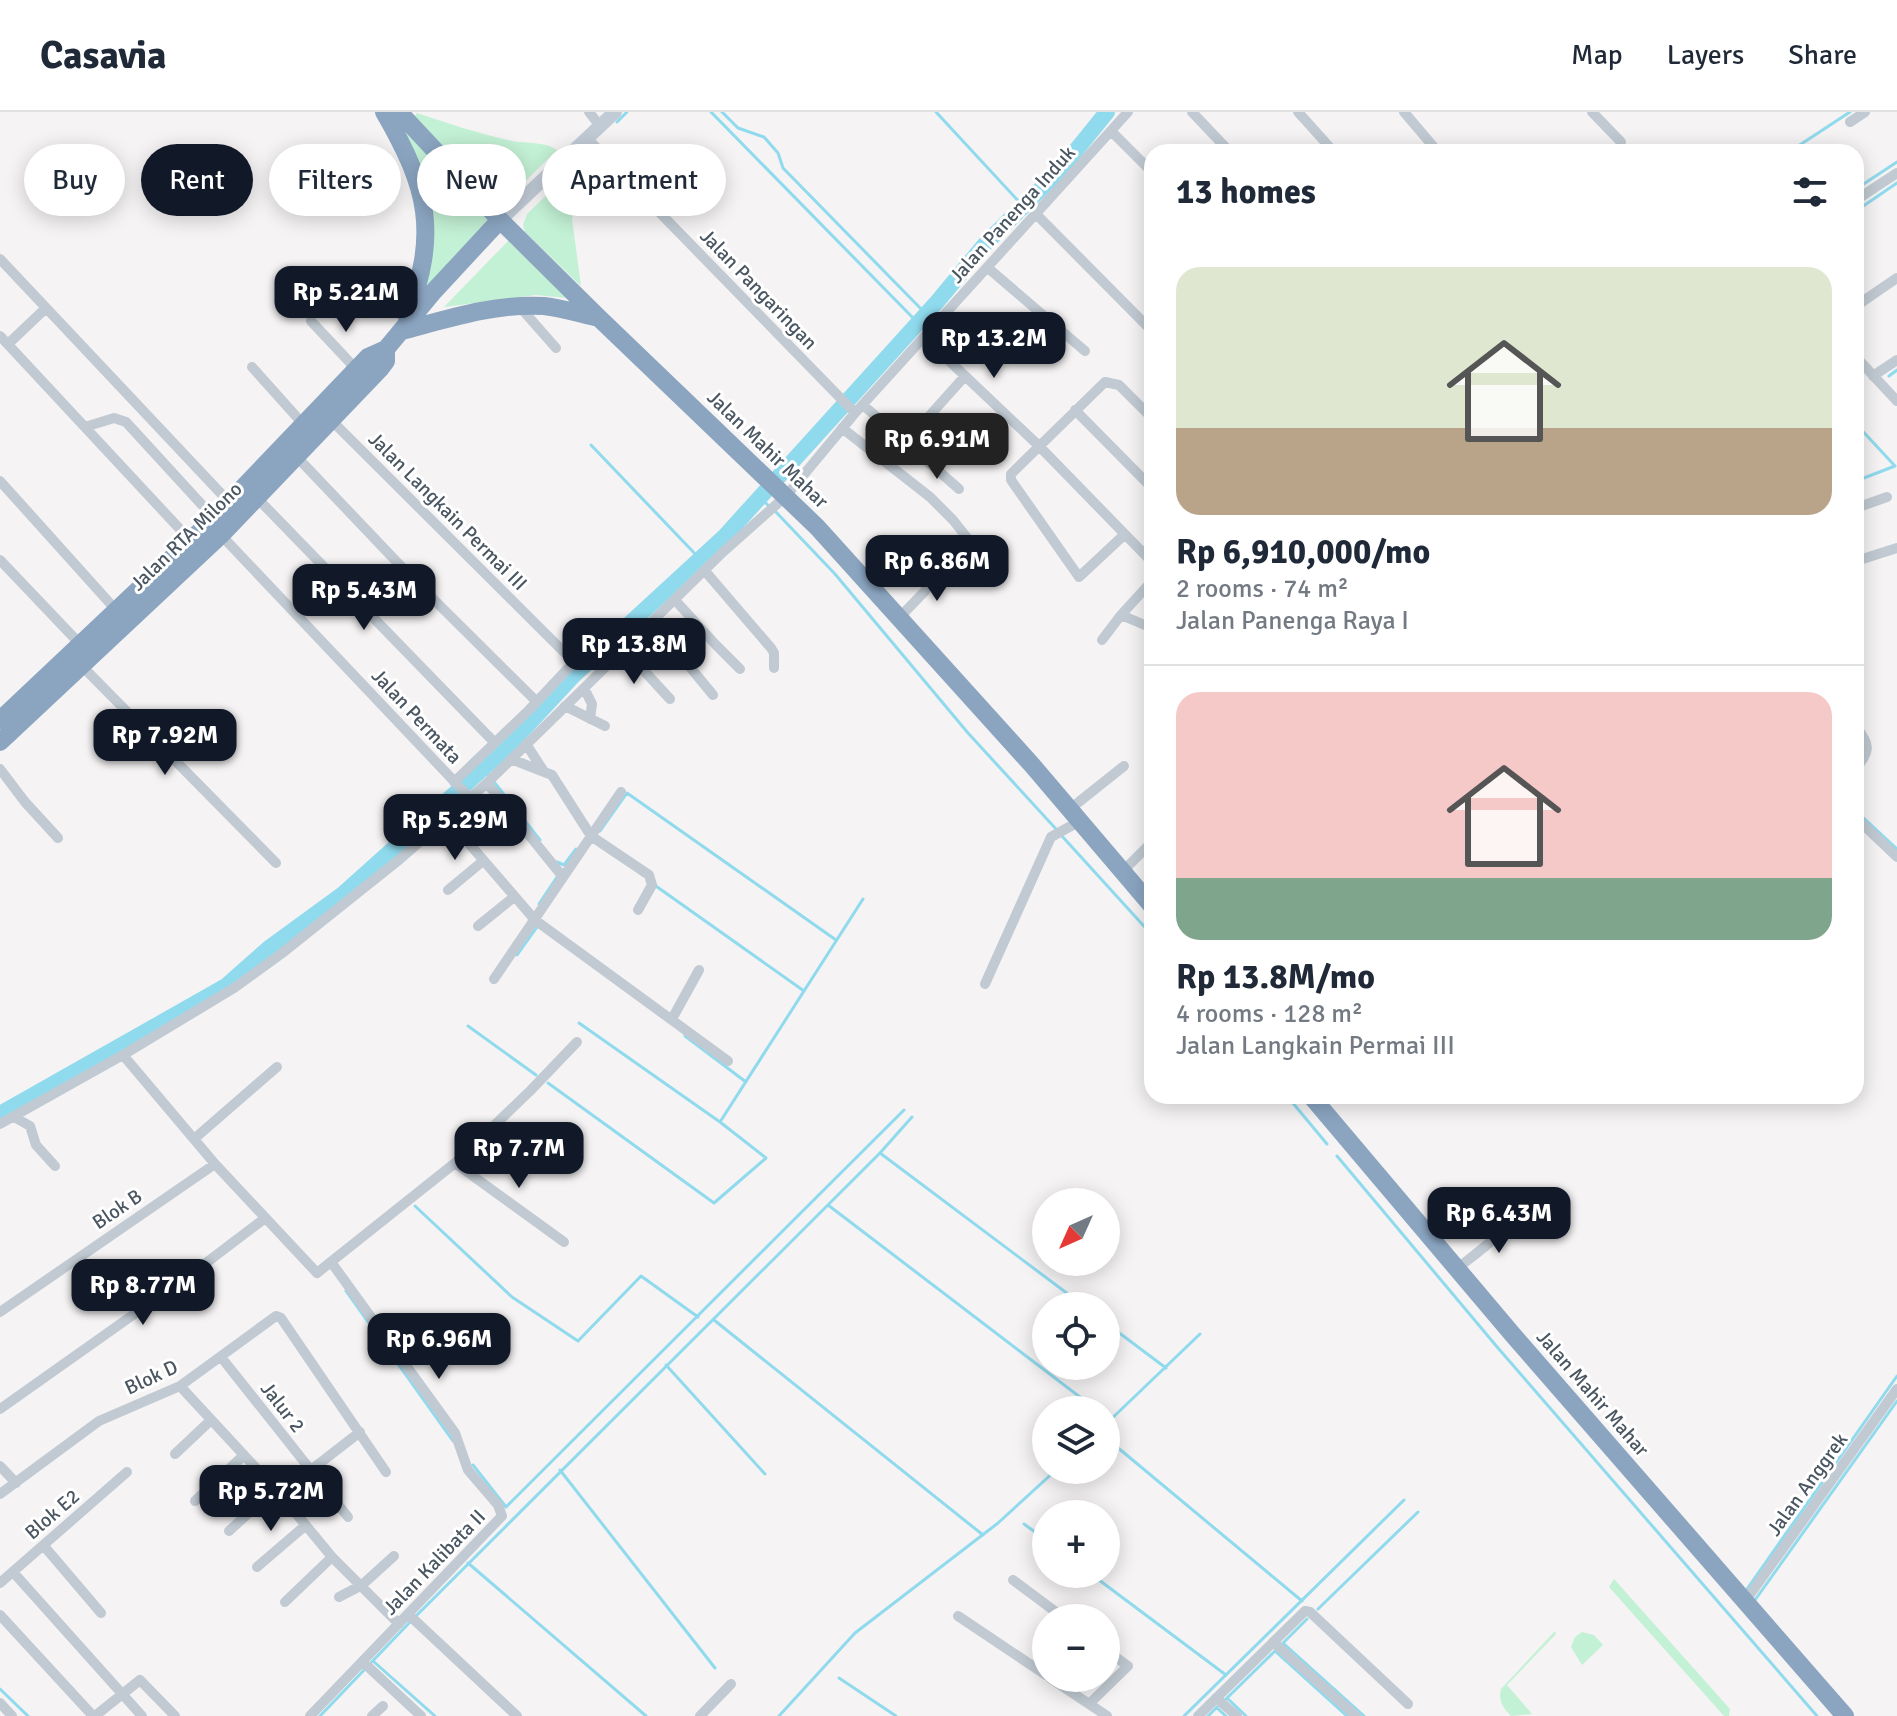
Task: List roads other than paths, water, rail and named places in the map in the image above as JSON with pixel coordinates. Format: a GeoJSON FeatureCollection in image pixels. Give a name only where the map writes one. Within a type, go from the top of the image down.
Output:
{"type":"FeatureCollection","features":[{"type":"Feature","properties":{"kind":"highway"},"geometry":{"type":"LineString","coordinates":[[384,112],[417,178],[427,219],[424,257],[402,331]]}},
{"type":"Feature","properties":{"kind":"highway","name":"Jalan Mahir Mahar"},"geometry":{"type":"LineString","coordinates":[[399,112],[500,220],[784,494],[899,618],[1144,896]]}},
{"type":"Feature","properties":{"kind":"highway","name":"Jalan RTA Milono"},"geometry":{"type":"LineString","coordinates":[[0,720],[217,526],[229,502],[371,354],[386,349],[434,291],[500,220]]}},
{"type":"Feature","properties":{"kind":"highway"},"geometry":{"type":"LineString","coordinates":[[402,331],[474,313],[519,306],[548,307],[599,318]]}},
{"type":"Feature","properties":{"kind":"highway","name":"Jalan RTA Milono"},"geometry":{"type":"LineString","coordinates":[[0,742],[81,665],[91,640],[116,610],[191,541],[257,498],[383,365],[386,349]]}},
{"type":"Feature","properties":{"kind":"highway","name":"Jalan Mahir Mahar"},"geometry":{"type":"LineString","coordinates":[[1318,1104],[1513,1335],[1845,1716]]}},
{"type":"Feature","properties":{"kind":"street"},"geometry":{"type":"LineString","coordinates":[[589,112],[600,126]]}},
{"type":"Feature","properties":{"kind":"street","name":"Jalan RTA Milono"},"geometry":{"type":"LineString","coordinates":[[500,220],[615,112]]}},
{"type":"Feature","properties":{"kind":"street"},"geometry":{"type":"LineString","coordinates":[[1192,112],[1222,144]]}},
{"type":"Feature","properties":{"kind":"street"},"geometry":{"type":"LineString","coordinates":[[1298,112],[1327,144]]}},
{"type":"Feature","properties":{"kind":"street"},"geometry":{"type":"LineString","coordinates":[[1404,112],[1431,144]]}},
{"type":"Feature","properties":{"kind":"street"},"geometry":{"type":"LineString","coordinates":[[1592,112],[1621,142]]}},
{"type":"Feature","properties":{"kind":"street"},"geometry":{"type":"LineString","coordinates":[[1850,122],[1865,112]]}},
{"type":"Feature","properties":{"kind":"street","name":"Jalan Panenga Induk"},"geometry":{"type":"LineString","coordinates":[[461,789],[487,783],[784,494],[856,409],[925,338],[1126,113]]}},
{"type":"Feature","properties":{"kind":"street"},"geometry":{"type":"LineString","coordinates":[[1111,131],[1144,164]]}},
{"type":"Feature","properties":{"kind":"street","name":"Jalan Pangaringan"},"geometry":{"type":"LineString","coordinates":[[587,138],[839,396],[906,442],[959,489]]}},
{"type":"Feature","properties":{"kind":"street"},"geometry":{"type":"LineString","coordinates":[[1864,195],[1897,173]]}},
{"type":"Feature","properties":{"kind":"street"},"geometry":{"type":"LineString","coordinates":[[1036,214],[1144,323]]}},
{"type":"Feature","properties":{"kind":"street"},"geometry":{"type":"LineString","coordinates":[[0,259],[229,502]]}},
{"type":"Feature","properties":{"kind":"street"},"geometry":{"type":"LineString","coordinates":[[988,268],[1085,351]]}},
{"type":"Feature","properties":{"kind":"street"},"geometry":{"type":"LineString","coordinates":[[1864,301],[1897,278]]}},
{"type":"Feature","properties":{"kind":"street"},"geometry":{"type":"LineString","coordinates":[[519,306],[556,348]]}},
{"type":"Feature","properties":{"kind":"street"},"geometry":{"type":"LineString","coordinates":[[46,308],[4,340],[191,541]]}},
{"type":"Feature","properties":{"kind":"street"},"geometry":{"type":"LineString","coordinates":[[311,321],[356,369]]}},
{"type":"Feature","properties":{"kind":"street"},"geometry":{"type":"LineString","coordinates":[[925,338],[1039,446],[1144,554]]}},
{"type":"Feature","properties":{"kind":"street"},"geometry":{"type":"LineString","coordinates":[[1873,376],[1897,360]]}},
{"type":"Feature","properties":{"kind":"street"},"geometry":{"type":"LineString","coordinates":[[1864,366],[1897,401]]}},
{"type":"Feature","properties":{"kind":"street"},"geometry":{"type":"LineString","coordinates":[[252,367],[303,424]]}},
{"type":"Feature","properties":{"kind":"street"},"geometry":{"type":"LineString","coordinates":[[906,442],[965,376]]}},
{"type":"Feature","properties":{"kind":"street"},"geometry":{"type":"LineString","coordinates":[[1124,535],[1082,577],[1076,576],[1011,477],[1105,382],[1119,385],[1144,410]]}},
{"type":"Feature","properties":{"kind":"street"},"geometry":{"type":"LineString","coordinates":[[1075,410],[1144,480]]}},
{"type":"Feature","properties":{"kind":"street"},"geometry":{"type":"LineString","coordinates":[[931,414],[983,459]]}},
{"type":"Feature","properties":{"kind":"street","name":"Jalan Permata"},"geometry":{"type":"LineString","coordinates":[[85,427],[114,418],[126,422],[217,526],[461,789]]}},
{"type":"Feature","properties":{"kind":"street","name":"Jalan Langkain Permai III"},"geometry":{"type":"LineString","coordinates":[[331,420],[574,662],[537,702]]}},
{"type":"Feature","properties":{"kind":"street"},"geometry":{"type":"LineString","coordinates":[[842,428],[942,508],[995,573]]}},
{"type":"Feature","properties":{"kind":"street"},"geometry":{"type":"LineString","coordinates":[[0,1124],[234,988],[281,954],[447,818],[461,789],[495,743],[537,702],[414,580],[296,456]]}},
{"type":"Feature","properties":{"kind":"street"},"geometry":{"type":"LineString","coordinates":[[0,481],[116,610]]}},
{"type":"Feature","properties":{"kind":"street"},"geometry":{"type":"LineString","coordinates":[[1864,505],[1887,497]]}},
{"type":"Feature","properties":{"kind":"street"},"geometry":{"type":"LineString","coordinates":[[257,498],[495,743]]}},
{"type":"Feature","properties":{"kind":"street"},"geometry":{"type":"LineString","coordinates":[[1864,558],[1897,548]]}},
{"type":"Feature","properties":{"kind":"street"},"geometry":{"type":"LineString","coordinates":[[899,618],[925,591],[930,574],[943,559]]}},
{"type":"Feature","properties":{"kind":"street"},"geometry":{"type":"LineString","coordinates":[[0,560],[91,640]]}},
{"type":"Feature","properties":{"kind":"street"},"geometry":{"type":"LineString","coordinates":[[705,571],[771,648],[774,668]]}},
{"type":"Feature","properties":{"kind":"street"},"geometry":{"type":"LineString","coordinates":[[1102,640],[1144,590]]}},
{"type":"Feature","properties":{"kind":"street"},"geometry":{"type":"LineString","coordinates":[[675,600],[740,669]]}},
{"type":"Feature","properties":{"kind":"street"},"geometry":{"type":"LineString","coordinates":[[1121,615],[1144,625]]}},
{"type":"Feature","properties":{"kind":"street"},"geometry":{"type":"LineString","coordinates":[[653,622],[713,695]]}},
{"type":"Feature","properties":{"kind":"street"},"geometry":{"type":"LineString","coordinates":[[624,649],[670,699]]}},
{"type":"Feature","properties":{"kind":"street"},"geometry":{"type":"LineString","coordinates":[[81,665],[276,863]]}},
{"type":"Feature","properties":{"kind":"street"},"geometry":{"type":"LineString","coordinates":[[584,688],[592,704],[590,719]]}},
{"type":"Feature","properties":{"kind":"street"},"geometry":{"type":"LineString","coordinates":[[565,706],[605,726]]}},
{"type":"Feature","properties":{"kind":"street"},"geometry":{"type":"LineString","coordinates":[[1864,736],[1869,747],[1864,759]]}},
{"type":"Feature","properties":{"kind":"street"},"geometry":{"type":"LineString","coordinates":[[526,744],[543,770]]}},
{"type":"Feature","properties":{"kind":"street"},"geometry":{"type":"LineString","coordinates":[[511,759],[552,775],[591,836],[651,878],[652,885],[638,910]]}},
{"type":"Feature","properties":{"kind":"street"},"geometry":{"type":"LineString","coordinates":[[985,984],[1051,837],[1124,766]]}},
{"type":"Feature","properties":{"kind":"street"},"geometry":{"type":"LineString","coordinates":[[0,769],[58,838]]}},
{"type":"Feature","properties":{"kind":"street"},"geometry":{"type":"LineString","coordinates":[[487,783],[563,877]]}},
{"type":"Feature","properties":{"kind":"street"},"geometry":{"type":"LineString","coordinates":[[494,979],[621,792]]}},
{"type":"Feature","properties":{"kind":"street"},"geometry":{"type":"LineString","coordinates":[[447,818],[535,920],[728,1061]]}},
{"type":"Feature","properties":{"kind":"street"},"geometry":{"type":"LineString","coordinates":[[1864,826],[1897,857]]}},
{"type":"Feature","properties":{"kind":"street"},"geometry":{"type":"LineString","coordinates":[[1123,871],[1144,850]]}},
{"type":"Feature","properties":{"kind":"street"},"geometry":{"type":"LineString","coordinates":[[448,890],[483,861]]}},
{"type":"Feature","properties":{"kind":"street"},"geometry":{"type":"LineString","coordinates":[[478,926],[514,897]]}},
{"type":"Feature","properties":{"kind":"street"},"geometry":{"type":"LineString","coordinates":[[672,1019],[699,970]]}},
{"type":"Feature","properties":{"kind":"street"},"geometry":{"type":"LineString","coordinates":[[123,1055],[215,1164],[315,1273],[455,1163],[577,1042]]}},
{"type":"Feature","properties":{"kind":"street"},"geometry":{"type":"LineString","coordinates":[[194,1139],[277,1067]]}},
{"type":"Feature","properties":{"kind":"street"},"geometry":{"type":"LineString","coordinates":[[14,1117],[30,1126],[36,1145],[55,1166]]}},
{"type":"Feature","properties":{"kind":"street"},"geometry":{"type":"LineString","coordinates":[[455,1163],[564,1242]]}},
{"type":"Feature","properties":{"kind":"street","name":"Blok B"},"geometry":{"type":"LineString","coordinates":[[0,1312],[215,1164]]}},
{"type":"Feature","properties":{"kind":"street"},"geometry":{"type":"LineString","coordinates":[[0,1409],[264,1219]]}},
{"type":"Feature","properties":{"kind":"street"},"geometry":{"type":"LineString","coordinates":[[1458,1268],[1502,1232],[1506,1222]]}},
{"type":"Feature","properties":{"kind":"street","name":"Jalan Kalibata II"},"geometry":{"type":"LineString","coordinates":[[310,1716],[499,1520],[502,1512],[468,1470],[455,1433],[331,1262]]}},
{"type":"Feature","properties":{"kind":"street","name":"Blok D"},"geometry":{"type":"LineString","coordinates":[[0,1494],[99,1421],[180,1386],[275,1317],[278,1317],[386,1472]]}},
{"type":"Feature","properties":{"kind":"street","name":"Jalur 2"},"geometry":{"type":"LineString","coordinates":[[221,1357],[348,1517]]}},
{"type":"Feature","properties":{"kind":"street"},"geometry":{"type":"LineString","coordinates":[[180,1386],[277,1491],[332,1557],[399,1624]]}},
{"type":"Feature","properties":{"kind":"street","name":"Jalan Anggrek"},"geometry":{"type":"LineString","coordinates":[[1746,1600],[1897,1389]]}},
{"type":"Feature","properties":{"kind":"street"},"geometry":{"type":"LineString","coordinates":[[175,1454],[211,1420]]}},
{"type":"Feature","properties":{"kind":"street"},"geometry":{"type":"LineString","coordinates":[[229,1531],[277,1491],[360,1432]]}},
{"type":"Feature","properties":{"kind":"street"},"geometry":{"type":"LineString","coordinates":[[195,1501],[244,1455]]}},
{"type":"Feature","properties":{"kind":"street"},"geometry":{"type":"LineString","coordinates":[[0,1466],[16,1483]]}},
{"type":"Feature","properties":{"kind":"street","name":"Blok E2"},"geometry":{"type":"LineString","coordinates":[[0,1583],[127,1472]]}},
{"type":"Feature","properties":{"kind":"street"},"geometry":{"type":"LineString","coordinates":[[257,1567],[306,1525]]}},
{"type":"Feature","properties":{"kind":"street"},"geometry":{"type":"LineString","coordinates":[[44,1546],[101,1613]]}},
{"type":"Feature","properties":{"kind":"street"},"geometry":{"type":"LineString","coordinates":[[339,1597],[362,1585],[394,1556]]}},
{"type":"Feature","properties":{"kind":"street"},"geometry":{"type":"LineString","coordinates":[[285,1602],[332,1557]]}},
{"type":"Feature","properties":{"kind":"street"},"geometry":{"type":"LineString","coordinates":[[13,1572],[142,1716]]}},
{"type":"Feature","properties":{"kind":"street"},"geometry":{"type":"LineString","coordinates":[[1013,1580],[1045,1604]]}},
{"type":"Feature","properties":{"kind":"street"},"geometry":{"type":"LineString","coordinates":[[1198,1716],[1302,1613],[1310,1612],[1408,1704]]}},
{"type":"Feature","properties":{"kind":"street"},"geometry":{"type":"LineString","coordinates":[[408,1614],[517,1716]]}},
{"type":"Feature","properties":{"kind":"street"},"geometry":{"type":"LineString","coordinates":[[0,1615],[94,1716],[140,1680],[175,1716]]}},
{"type":"Feature","properties":{"kind":"street"},"geometry":{"type":"LineString","coordinates":[[958,1616],[1032,1665]]}},
{"type":"Feature","properties":{"kind":"street"},"geometry":{"type":"LineString","coordinates":[[1273,1642],[1356,1716]]}},
{"type":"Feature","properties":{"kind":"street"},"geometry":{"type":"LineString","coordinates":[[1120,1660],[1128,1666],[1120,1674]]}},
{"type":"Feature","properties":{"kind":"street"},"geometry":{"type":"LineString","coordinates":[[363,1662],[421,1716]]}},
{"type":"Feature","properties":{"kind":"street"},"geometry":{"type":"LineString","coordinates":[[700,1716],[731,1684]]}},
{"type":"Feature","properties":{"kind":"street"},"geometry":{"type":"LineString","coordinates":[[1071,1692],[1107,1716]]}},
{"type":"Feature","properties":{"kind":"street"},"geometry":{"type":"LineString","coordinates":[[1089,1704],[1101,1692]]}},
{"type":"Feature","properties":{"kind":"street"},"geometry":{"type":"LineString","coordinates":[[1216,1698],[1237,1716]]}},
{"type":"Feature","properties":{"kind":"street"},"geometry":{"type":"LineString","coordinates":[[0,1703],[12,1716]]}},
{"type":"Feature","properties":{"kind":"street"},"geometry":{"type":"LineString","coordinates":[[372,1716],[383,1706]]}},
{"type":"Feature","properties":{"kind":"waterway"},"geometry":{"type":"LineString","coordinates":[[617,122],[627,112]]}},
{"type":"Feature","properties":{"kind":"waterway"},"geometry":{"type":"LineString","coordinates":[[711,112],[918,323]]}},
{"type":"Feature","properties":{"kind":"waterway"},"geometry":{"type":"LineString","coordinates":[[722,112],[738,128],[764,137],[778,153],[783,168],[926,314]]}},
{"type":"Feature","properties":{"kind":"waterway"},"geometry":{"type":"LineString","coordinates":[[936,112],[1023,206]]}},
{"type":"Feature","properties":{"kind":"waterway"},"geometry":{"type":"LineString","coordinates":[[0,1114],[226,986],[269,948],[343,894],[508,746],[574,675],[724,537],[937,302],[986,243],[1060,170],[1107,112]]}},
{"type":"Feature","properties":{"kind":"waterway"},"geometry":{"type":"LineString","coordinates":[[851,403],[955,283],[1057,178],[1108,112]]}},
{"type":"Feature","properties":{"kind":"waterway"},"geometry":{"type":"LineString","coordinates":[[1801,144],[1850,112]]}},
{"type":"Feature","properties":{"kind":"waterway"},"geometry":{"type":"LineString","coordinates":[[1864,184],[1897,162]]}},
{"type":"Feature","properties":{"kind":"waterway"},"geometry":{"type":"LineString","coordinates":[[1864,206],[1897,183]]}},
{"type":"Feature","properties":{"kind":"waterway"},"geometry":{"type":"LineString","coordinates":[[1889,376],[1897,370]]}},
{"type":"Feature","properties":{"kind":"waterway"},"geometry":{"type":"LineString","coordinates":[[790,471],[846,409]]}},
{"type":"Feature","properties":{"kind":"waterway"},"geometry":{"type":"LineString","coordinates":[[1864,433],[1895,466],[1864,478]]}},
{"type":"Feature","properties":{"kind":"waterway"},"geometry":{"type":"LineString","coordinates":[[591,445],[700,559]]}},
{"type":"Feature","properties":{"kind":"waterway"},"geometry":{"type":"LineString","coordinates":[[760,498],[769,506]]}},
{"type":"Feature","properties":{"kind":"waterway"},"geometry":{"type":"LineString","coordinates":[[775,511],[835,574],[968,733],[1056,829]]}},
{"type":"Feature","properties":{"kind":"waterway"},"geometry":{"type":"LineString","coordinates":[[483,768],[540,840]]}},
{"type":"Feature","properties":{"kind":"waterway"},"geometry":{"type":"LineString","coordinates":[[600,831],[627,793],[836,940]]}},
{"type":"Feature","properties":{"kind":"waterway"},"geometry":{"type":"LineString","coordinates":[[1864,818],[1897,849]]}},
{"type":"Feature","properties":{"kind":"waterway"},"geometry":{"type":"LineString","coordinates":[[1061,835],[1144,926]]}},
{"type":"Feature","properties":{"kind":"waterway"},"geometry":{"type":"LineString","coordinates":[[557,862],[564,865],[576,849]]}},
{"type":"Feature","properties":{"kind":"waterway"},"geometry":{"type":"LineString","coordinates":[[539,904],[559,874]]}},
{"type":"Feature","properties":{"kind":"waterway"},"geometry":{"type":"LineString","coordinates":[[653,884],[804,991]]}},
{"type":"Feature","properties":{"kind":"waterway"},"geometry":{"type":"LineString","coordinates":[[579,1023],[720,1122],[863,899]]}},
{"type":"Feature","properties":{"kind":"waterway"},"geometry":{"type":"LineString","coordinates":[[514,953],[517,955],[537,927]]}},
{"type":"Feature","properties":{"kind":"waterway"},"geometry":{"type":"LineString","coordinates":[[468,1026],[536,1075]]}},
{"type":"Feature","properties":{"kind":"waterway"},"geometry":{"type":"LineString","coordinates":[[685,1036],[746,1082]]}},
{"type":"Feature","properties":{"kind":"waterway"},"geometry":{"type":"LineString","coordinates":[[548,1083],[714,1203],[766,1158],[720,1122]]}},
{"type":"Feature","properties":{"kind":"waterway"},"geometry":{"type":"LineString","coordinates":[[1294,1104],[1327,1144]]}},
{"type":"Feature","properties":{"kind":"waterway"},"geometry":{"type":"LineString","coordinates":[[473,1465],[506,1507],[904,1110]]}},
{"type":"Feature","properties":{"kind":"waterway"},"geometry":{"type":"LineString","coordinates":[[416,1616],[880,1153],[912,1117]]}},
{"type":"Feature","properties":{"kind":"waterway"},"geometry":{"type":"LineString","coordinates":[[880,1153],[1065,1292]]}},
{"type":"Feature","properties":{"kind":"waterway"},"geometry":{"type":"LineString","coordinates":[[1337,1156],[1498,1348],[1817,1716]]}},
{"type":"Feature","properties":{"kind":"waterway"},"geometry":{"type":"LineString","coordinates":[[828,1205],[1079,1396]]}},
{"type":"Feature","properties":{"kind":"waterway"},"geometry":{"type":"LineString","coordinates":[[415,1206],[512,1297],[578,1341],[641,1276],[698,1317]]}},
{"type":"Feature","properties":{"kind":"waterway"},"geometry":{"type":"LineString","coordinates":[[346,1291],[453,1441]]}},
{"type":"Feature","properties":{"kind":"waterway"},"geometry":{"type":"LineString","coordinates":[[714,1320],[983,1535]]}},
{"type":"Feature","properties":{"kind":"waterway"},"geometry":{"type":"LineString","coordinates":[[1120,1334],[1166,1368]]}},
{"type":"Feature","properties":{"kind":"waterway"},"geometry":{"type":"LineString","coordinates":[[1120,1411],[1200,1334]]}},
{"type":"Feature","properties":{"kind":"waterway"},"geometry":{"type":"LineString","coordinates":[[666,1365],[765,1474]]}},
{"type":"Feature","properties":{"kind":"waterway"},"geometry":{"type":"LineString","coordinates":[[1747,1589],[1897,1376]]}},
{"type":"Feature","properties":{"kind":"waterway"},"geometry":{"type":"LineString","coordinates":[[1755,1600],[1897,1401]]}},
{"type":"Feature","properties":{"kind":"waterway"},"geometry":{"type":"LineString","coordinates":[[1120,1449],[1302,1601]]}},
{"type":"Feature","properties":{"kind":"waterway"},"geometry":{"type":"LineString","coordinates":[[560,1470],[715,1668]]}},
{"type":"Feature","properties":{"kind":"waterway"},"geometry":{"type":"LineString","coordinates":[[779,1716],[855,1633],[998,1523],[1041,1484]]}},
{"type":"Feature","properties":{"kind":"waterway"},"geometry":{"type":"LineString","coordinates":[[1184,1716],[1404,1500]]}},
{"type":"Feature","properties":{"kind":"waterway"},"geometry":{"type":"LineString","coordinates":[[1318,1609],[1418,1512]]}},
{"type":"Feature","properties":{"kind":"waterway"},"geometry":{"type":"LineString","coordinates":[[1024,1524],[1032,1530]]}},
{"type":"Feature","properties":{"kind":"waterway"},"geometry":{"type":"LineString","coordinates":[[468,1563],[646,1716]]}},
{"type":"Feature","properties":{"kind":"waterway"},"geometry":{"type":"LineString","coordinates":[[1110,1588],[1226,1675]]}},
{"type":"Feature","properties":{"kind":"waterway"},"geometry":{"type":"LineString","coordinates":[[1282,1644],[1307,1619]]}},
{"type":"Feature","properties":{"kind":"waterway"},"geometry":{"type":"LineString","coordinates":[[320,1716],[410,1622]]}},
{"type":"Feature","properties":{"kind":"waterway"},"geometry":{"type":"LineString","coordinates":[[1283,1643],[1364,1716]]}},
{"type":"Feature","properties":{"kind":"waterway"},"geometry":{"type":"LineString","coordinates":[[1226,1699],[1276,1650]]}},
{"type":"Feature","properties":{"kind":"waterway"},"geometry":{"type":"LineString","coordinates":[[1275,1651],[1347,1716]]}},
{"type":"Feature","properties":{"kind":"waterway"},"geometry":{"type":"LineString","coordinates":[[373,1661],[435,1716]]}},
{"type":"Feature","properties":{"kind":"waterway"},"geometry":{"type":"LineString","coordinates":[[839,1678],[896,1716]]}},
{"type":"Feature","properties":{"kind":"waterway"},"geometry":{"type":"LineString","coordinates":[[0,1689],[28,1716]]}},
{"type":"Feature","properties":{"kind":"waterway"},"geometry":{"type":"LineString","coordinates":[[1227,1698],[1246,1716]]}},
{"type":"Feature","properties":{"kind":"waterway"},"geometry":{"type":"LineString","coordinates":[[1208,1716],[1217,1707]]}},
{"type":"Feature","properties":{"kind":"waterway"},"geometry":{"type":"LineString","coordinates":[[1217,1708],[1226,1716]]}}]}
